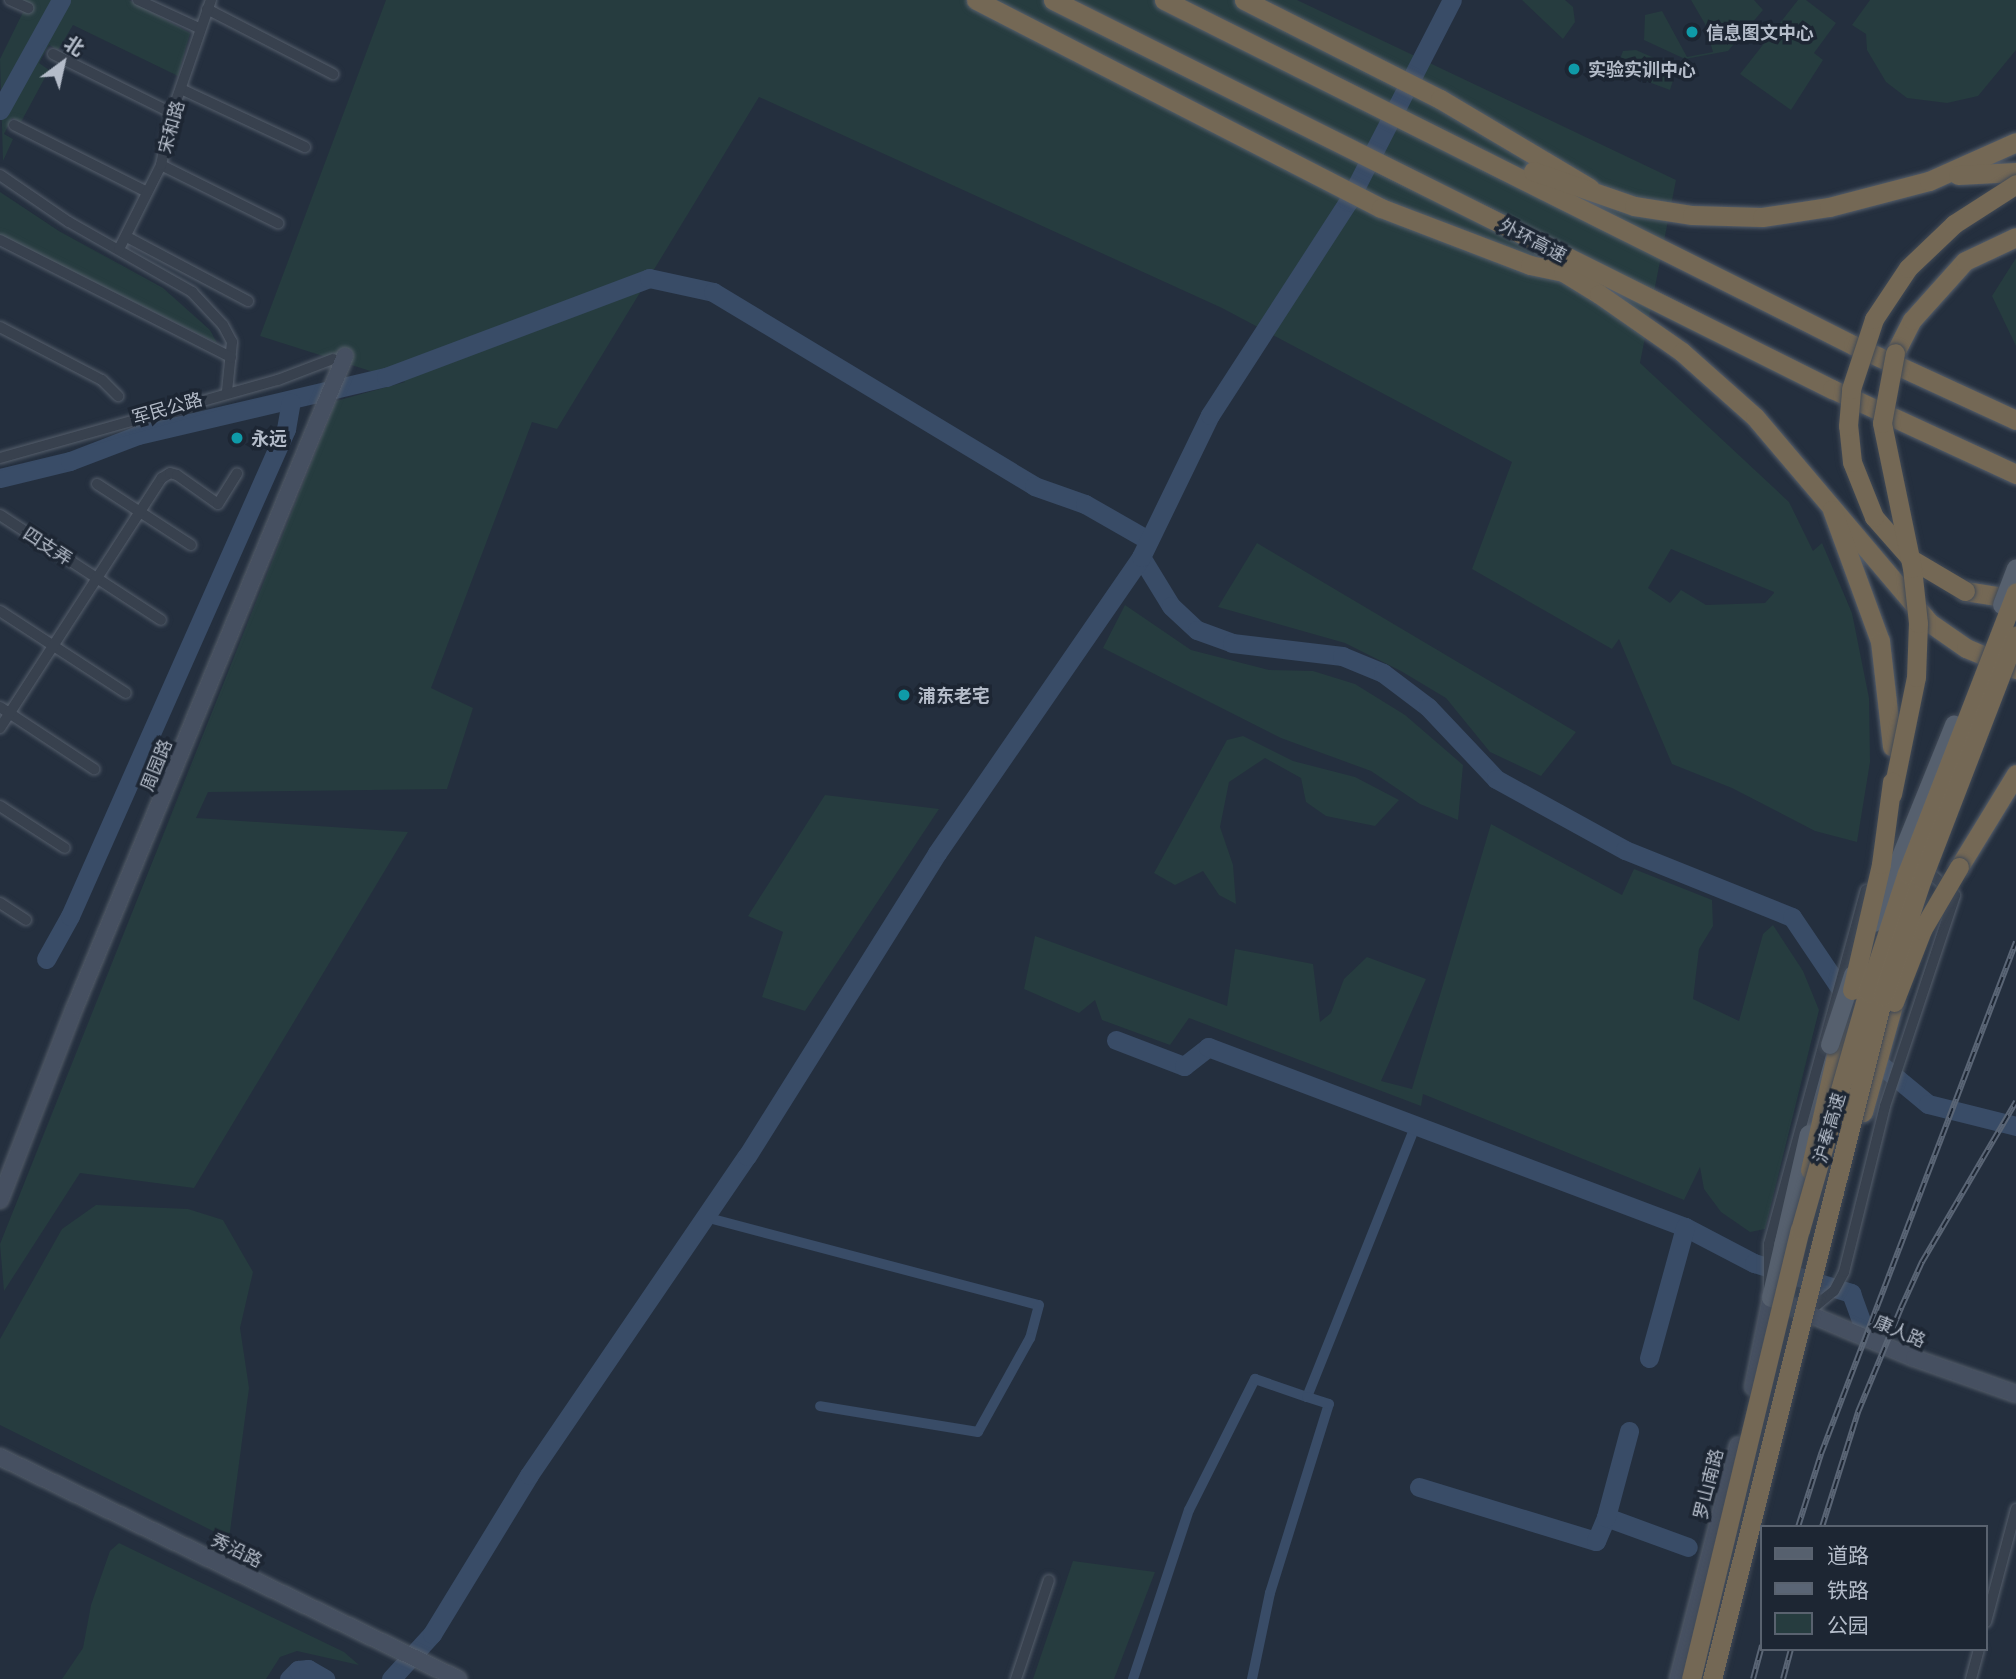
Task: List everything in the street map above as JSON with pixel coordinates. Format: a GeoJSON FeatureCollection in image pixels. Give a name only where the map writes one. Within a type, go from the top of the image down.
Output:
{"type":"FeatureCollection","features":[{"type":"Feature","properties":{"kind":"highway"},"geometry":{"type":"LineString","coordinates":[[976,0],[1381,208],[1530,265],[1563,272]]}},
{"type":"Feature","properties":{"kind":"highway","name":"外环高速"},"geometry":{"type":"LineString","coordinates":[[1054,0],[1832,390],[2016,474]]}},
{"type":"Feature","properties":{"kind":"highway"},"geometry":{"type":"LineString","coordinates":[[1164,0],[1853,345],[2016,420]]}},
{"type":"Feature","properties":{"kind":"highway"},"geometry":{"type":"LineString","coordinates":[[1244,0],[1440,99],[1574,175],[1603,198]]}},
{"type":"Feature","properties":{"kind":"highway"},"geometry":{"type":"LineString","coordinates":[[1929,181],[2016,142]]}},
{"type":"Feature","properties":{"kind":"highway"},"geometry":{"type":"LineString","coordinates":[[1494,165],[1519,165],[1603,198],[1692,215],[1762,217],[1829,207],[1929,181],[2016,172]]}},
{"type":"Feature","properties":{"kind":"highway"},"geometry":{"type":"LineString","coordinates":[[2016,184],[1954,224],[1908,268],[1874,318],[1851,389],[1848,426],[1852,463],[1874,517],[1911,559],[1965,591],[2016,599]]}},
{"type":"Feature","properties":{"kind":"highway"},"geometry":{"type":"LineString","coordinates":[[1800,1230],[1818,1122],[1881,864],[1916,677],[1918,623],[1912,568],[1882,423],[1886,386],[1900,342],[1935,290],[1965,261],[2016,237]]}},
{"type":"Feature","properties":{"kind":"highway"},"geometry":{"type":"LineString","coordinates":[[1543,245],[1563,272],[1639,321],[1722,386],[1784,447],[1830,506],[1930,623],[1966,648],[2016,669]]}},
{"type":"Feature","properties":{"kind":"highway"},"geometry":{"type":"LineString","coordinates":[[1830,506],[1855,566],[1880,641],[1891,720],[1892,794]]}},
{"type":"Feature","properties":{"kind":"highway","name":"沪奉高速"},"geometry":{"type":"LineString","coordinates":[[1691,1679],[1800,1230],[1868,992],[1908,873],[2016,592]]}},
{"type":"Feature","properties":{"kind":"highway","name":"沪奉高速"},"geometry":{"type":"LineString","coordinates":[[1712,1679],[1883,996],[1922,879],[2016,635]]}},
{"type":"Feature","properties":{"kind":"highway"},"geometry":{"type":"LineString","coordinates":[[1821,1236],[1894,1002],[1922,930],[2016,774]]}},
{"type":"Feature","properties":{"kind":"highway"},"geometry":{"type":"LineString","coordinates":[[1959,867],[2016,796]]}},
{"type":"Feature","properties":{"kind":"main road","name":"周园路"},"geometry":{"type":"LineString","coordinates":[[0,1200],[339,358]]}},
{"type":"Feature","properties":{"kind":"main road"},"geometry":{"type":"LineString","coordinates":[[1771,1298],[1825,1043],[2016,569]]}},
{"type":"Feature","properties":{"kind":"main road"},"geometry":{"type":"LineString","coordinates":[[1721,1679],[1758,1530],[1811,1266],[1854,1090],[2016,651]]}},
{"type":"Feature","properties":{"kind":"main road","name":"康人路"},"geometry":{"type":"LineString","coordinates":[[1771,1298],[1805,1305],[1914,1358],[2016,1394]]}},
{"type":"Feature","properties":{"kind":"main road","name":"罗山南路"},"geometry":{"type":"LineString","coordinates":[[1678,1679],[1720,1517],[1771,1298]]}},
{"type":"Feature","properties":{"kind":"main road","name":"秀沿路"},"geometry":{"type":"LineString","coordinates":[[0,1457],[458,1679]]}},
{"type":"Feature","properties":{"kind":"street"},"geometry":{"type":"LineString","coordinates":[[10,0],[28,8]]}},
{"type":"Feature","properties":{"kind":"street"},"geometry":{"type":"LineString","coordinates":[[138,0],[199,28]]}},
{"type":"Feature","properties":{"kind":"street"},"geometry":{"type":"LineString","coordinates":[[209,5],[333,75]]}},
{"type":"Feature","properties":{"kind":"street","name":"宋和路"},"geometry":{"type":"LineString","coordinates":[[119,249],[161,165],[172,113],[209,5]]}},
{"type":"Feature","properties":{"kind":"street"},"geometry":{"type":"LineString","coordinates":[[52,54],[172,113]]}},
{"type":"Feature","properties":{"kind":"street"},"geometry":{"type":"LineString","coordinates":[[181,89],[305,147]]}},
{"type":"Feature","properties":{"kind":"street"},"geometry":{"type":"LineString","coordinates":[[14,125],[147,192]]}},
{"type":"Feature","properties":{"kind":"street"},"geometry":{"type":"LineString","coordinates":[[161,165],[278,223]]}},
{"type":"Feature","properties":{"kind":"street"},"geometry":{"type":"LineString","coordinates":[[0,175],[192,292],[223,325],[232,342],[227,391]]}},
{"type":"Feature","properties":{"kind":"street"},"geometry":{"type":"LineString","coordinates":[[127,237],[248,301]]}},
{"type":"Feature","properties":{"kind":"street"},"geometry":{"type":"LineString","coordinates":[[0,240],[231,357]]}},
{"type":"Feature","properties":{"kind":"street"},"geometry":{"type":"LineString","coordinates":[[0,327],[102,380],[118,396]]}},
{"type":"Feature","properties":{"kind":"street","name":"军民公路"},"geometry":{"type":"LineString","coordinates":[[0,458],[227,391],[278,380],[339,358]]}},
{"type":"Feature","properties":{"kind":"street"},"geometry":{"type":"LineString","coordinates":[[0,728],[5,710],[170,473],[218,504],[237,473]]}},
{"type":"Feature","properties":{"kind":"street"},"geometry":{"type":"LineString","coordinates":[[97,484],[191,545]]}},
{"type":"Feature","properties":{"kind":"street","name":"四支弄"},"geometry":{"type":"LineString","coordinates":[[0,515],[161,620]]}},
{"type":"Feature","properties":{"kind":"street"},"geometry":{"type":"LineString","coordinates":[[0,611],[126,693]]}},
{"type":"Feature","properties":{"kind":"street"},"geometry":{"type":"LineString","coordinates":[[5,710],[94,769]]}},
{"type":"Feature","properties":{"kind":"street"},"geometry":{"type":"LineString","coordinates":[[0,806],[65,848]]}},
{"type":"Feature","properties":{"kind":"street"},"geometry":{"type":"LineString","coordinates":[[1805,1305],[1834,1291],[1844,1272],[1885,1106],[1912,1017],[1955,895],[1921,866],[1876,854],[1825,1043]]}},
{"type":"Feature","properties":{"kind":"street"},"geometry":{"type":"LineString","coordinates":[[0,903],[26,920]]}},
{"type":"Feature","properties":{"kind":"street"},"geometry":{"type":"LineString","coordinates":[[1988,1614],[2016,1509]]}},
{"type":"Feature","properties":{"kind":"street"},"geometry":{"type":"LineString","coordinates":[[1016,1679],[1049,1580]]}},
{"type":"Feature","properties":{"kind":"street"},"geometry":{"type":"LineString","coordinates":[[1971,1679],[1978,1651]]}},
{"type":"Feature","properties":{"kind":"green space"},"geometry":{"type":"Polygon","coordinates":[[[21,0],[129,0],[190,33],[178,76],[73,25],[58,50],[49,45],[39,63],[49,70],[21,122],[12,118],[4,134],[13,139],[3,161],[0,59],[27,4],[21,0]]]}},
{"type":"Feature","properties":{"kind":"green space"},"geometry":{"type":"Polygon","coordinates":[[[386,0],[1297,0],[1676,180],[1640,363],[1789,502],[1813,551],[1822,543],[1852,613],[1869,698],[1870,762],[1857,842],[1815,831],[1732,788],[1672,764],[1619,639],[1612,649],[1472,569],[1512,462],[1222,308],[759,97],[557,429],[532,422],[431,688],[473,708],[447,789],[208,792],[196,818],[408,832],[194,1188],[80,1173],[4,1291],[0,1244],[336,401],[405,382],[260,336],[386,0]],[[1671,549],[1648,588],[1670,603],[1681,590],[1706,605],[1765,603],[1774,592],[1671,549]]]}},
{"type":"Feature","properties":{"kind":"green space"},"geometry":{"type":"Polygon","coordinates":[[[1522,0],[1565,0],[1573,7],[1575,22],[1563,39],[1522,0]]]}},
{"type":"Feature","properties":{"kind":"green space"},"geometry":{"type":"Polygon","coordinates":[[[1691,0],[1754,0],[1763,10],[1728,51],[1685,59],[1644,40],[1645,15],[1662,11],[1687,57],[1713,52],[1705,24],[1691,0]]]}},
{"type":"Feature","properties":{"kind":"green space"},"geometry":{"type":"Polygon","coordinates":[[[1798,0],[1806,0],[1836,23],[1814,53],[1823,60],[1791,110],[1740,74],[1798,0]]]}},
{"type":"Feature","properties":{"kind":"green space"},"geometry":{"type":"Polygon","coordinates":[[[1870,0],[2016,0],[2016,50],[1978,96],[1947,103],[1907,98],[1886,82],[1867,50],[1866,34],[1852,25],[1870,0]]]}},
{"type":"Feature","properties":{"kind":"green space"},"geometry":{"type":"Polygon","coordinates":[[[1636,50],[1677,68],[1670,90],[1616,70],[1623,51],[1636,50]]]}},
{"type":"Feature","properties":{"kind":"green space"},"geometry":{"type":"Polygon","coordinates":[[[0,192],[59,231],[163,288],[210,330],[217,343],[0,235],[0,192]]]}},
{"type":"Feature","properties":{"kind":"green space"},"geometry":{"type":"Polygon","coordinates":[[[2016,258],[2016,346],[1992,296],[2016,258]]]}},
{"type":"Feature","properties":{"kind":"green space"},"geometry":{"type":"Polygon","coordinates":[[[1257,543],[1576,732],[1541,776],[1490,752],[1446,698],[1401,671],[1345,643],[1218,607],[1257,543]]]}},
{"type":"Feature","properties":{"kind":"green space"},"geometry":{"type":"Polygon","coordinates":[[[1125,605],[1191,650],[1269,670],[1313,671],[1355,684],[1405,715],[1463,765],[1458,820],[1420,804],[1371,771],[1281,738],[1103,648],[1125,605]]]}},
{"type":"Feature","properties":{"kind":"green space"},"geometry":{"type":"Polygon","coordinates":[[[1243,736],[1293,761],[1355,777],[1399,800],[1375,826],[1326,816],[1306,802],[1301,778],[1265,758],[1229,782],[1220,827],[1233,865],[1236,904],[1219,895],[1203,871],[1175,885],[1154,873],[1227,740],[1243,736]]]}},
{"type":"Feature","properties":{"kind":"green space"},"geometry":{"type":"Polygon","coordinates":[[[825,795],[939,809],[805,1011],[762,997],[783,932],[748,916],[825,795]]]}},
{"type":"Feature","properties":{"kind":"green space"},"geometry":{"type":"Polygon","coordinates":[[[1491,824],[1622,895],[1634,869],[1712,900],[1713,926],[1699,949],[1693,999],[1739,1021],[1763,934],[1773,925],[1803,971],[1819,1010],[1765,1229],[1750,1232],[1721,1212],[1704,1189],[1700,1167],[1684,1200],[1423,1094],[1421,1106],[1189,1018],[1170,1045],[1102,1020],[1095,1000],[1079,1013],[1024,989],[1035,936],[1227,1006],[1235,949],[1313,964],[1320,1022],[1331,1013],[1344,979],[1367,957],[1426,979],[1381,1081],[1412,1089],[1491,824]]]}},
{"type":"Feature","properties":{"kind":"green space"},"geometry":{"type":"Polygon","coordinates":[[[96,1205],[188,1209],[223,1220],[253,1272],[240,1328],[249,1388],[229,1539],[0,1425],[0,1339],[62,1229],[96,1205]]]}},
{"type":"Feature","properties":{"kind":"green space"},"geometry":{"type":"Polygon","coordinates":[[[119,1543],[344,1652],[359,1665],[297,1651],[280,1657],[266,1679],[62,1679],[83,1648],[91,1605],[110,1551],[119,1543]]]}},
{"type":"Feature","properties":{"kind":"green space"},"geometry":{"type":"Polygon","coordinates":[[[1073,1561],[1155,1572],[1114,1679],[1033,1679],[1073,1561]]]}},
{"type":"Feature","properties":{"kind":"waterway"},"geometry":{"type":"LineString","coordinates":[[0,110],[61,0]]}},
{"type":"Feature","properties":{"kind":"waterway"},"geometry":{"type":"LineString","coordinates":[[391,1679],[432,1634],[529,1475],[747,1156],[937,853],[1141,557],[1210,415],[1348,202],[1452,0]]}},
{"type":"Feature","properties":{"kind":"waterway"},"geometry":{"type":"LineString","coordinates":[[0,478],[70,461],[138,435],[386,377],[649,278],[713,292],[1034,486],[1085,504],[1148,540]]}},
{"type":"Feature","properties":{"kind":"waterway"},"geometry":{"type":"LineString","coordinates":[[46,959],[70,916],[286,429],[291,402]]}},
{"type":"Feature","properties":{"kind":"waterway"},"geometry":{"type":"LineString","coordinates":[[1141,557],[1171,606],[1197,630],[1232,643],[1342,656],[1383,673],[1428,707],[1496,779],[1625,850],[1792,917],[1844,994],[1870,1056],[1928,1104],[2016,1126]]}},
{"type":"Feature","properties":{"kind":"waterway"},"geometry":{"type":"LineString","coordinates":[[1116,1040],[1184,1066],[1208,1047],[1685,1227],[1754,1263],[1851,1293],[1861,1320]]}},
{"type":"Feature","properties":{"kind":"waterway"},"geometry":{"type":"LineString","coordinates":[[1133,1679],[1189,1510],[1255,1379],[1307,1397],[1416,1125]]}},
{"type":"Feature","properties":{"kind":"waterway"},"geometry":{"type":"LineString","coordinates":[[705,1217],[1039,1305],[1030,1338],[978,1432],[820,1406]]}},
{"type":"Feature","properties":{"kind":"waterway"},"geometry":{"type":"LineString","coordinates":[[1649,1358],[1685,1227]]}},
{"type":"Feature","properties":{"kind":"waterway"},"geometry":{"type":"LineString","coordinates":[[1252,1679],[1270,1593],[1329,1404],[1307,1397]]}},
{"type":"Feature","properties":{"kind":"waterway"},"geometry":{"type":"LineString","coordinates":[[1606,1517],[1629,1431]]}},
{"type":"Feature","properties":{"kind":"waterway"},"geometry":{"type":"LineString","coordinates":[[1419,1487],[1596,1541],[1606,1517],[1688,1547]]}},
{"type":"Feature","properties":{"kind":"waterway"},"geometry":{"type":"LineString","coordinates":[[289,1679],[298,1670],[308,1669],[325,1679]]}},
{"type":"Feature","properties":{"kind":"railway"},"geometry":{"type":"LineString","coordinates":[[1799,1525],[1821,1454],[2016,942]]}},
{"type":"Feature","properties":{"kind":"railway"},"geometry":{"type":"LineString","coordinates":[[1823,1525],[1858,1412],[1922,1262],[2016,1102]]}},
{"type":"Feature","properties":{"kind":"railway"},"geometry":{"type":"LineString","coordinates":[[1753,1679],[1760,1651]]}},
{"type":"Feature","properties":{"kind":"railway"},"geometry":{"type":"LineString","coordinates":[[1783,1679],[1790,1651]]}},
{"type":"Feature","properties":{"kind":"place","name":"信息图文中心"},"geometry":{"type":"Point","coordinates":[1692,32]}},
{"type":"Feature","properties":{"kind":"place","name":"实验实训中心"},"geometry":{"type":"Point","coordinates":[1574,69]}},
{"type":"Feature","properties":{"kind":"place","name":"永远"},"geometry":{"type":"Point","coordinates":[237,438]}},
{"type":"Feature","properties":{"kind":"place","name":"浦东老宅"},"geometry":{"type":"Point","coordinates":[904,695]}}]}
